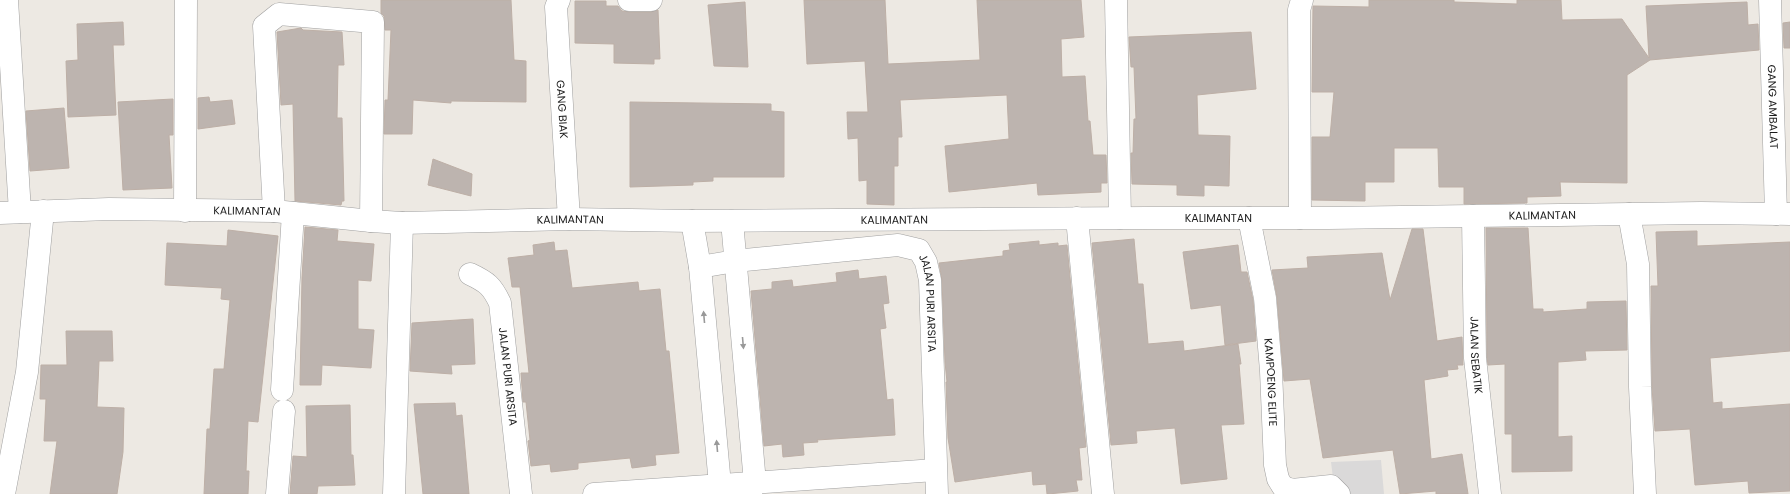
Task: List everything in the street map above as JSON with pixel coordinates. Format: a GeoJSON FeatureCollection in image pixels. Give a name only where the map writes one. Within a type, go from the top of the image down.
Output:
{"type":"FeatureCollection","features":[{"type":"Feature","properties":{"kind":"street"},"geometry":{"type":"LineString","coordinates":[[7,0],[10,212]]}},
{"type":"Feature","properties":{"kind":"street"},"geometry":{"type":"LineString","coordinates":[[185,211],[186,0]]}},
{"type":"Feature","properties":{"kind":"street","name":"GANG BIAK"},"geometry":{"type":"LineString","coordinates":[[559,0],[556,7],[568,219]]}},
{"type":"Feature","properties":{"kind":"street"},"geometry":{"type":"LineString","coordinates":[[629,0],[651,0]]}},
{"type":"Feature","properties":{"kind":"street"},"geometry":{"type":"LineString","coordinates":[[1116,0],[1120,218]]}},
{"type":"Feature","properties":{"kind":"street"},"geometry":{"type":"LineString","coordinates":[[1300,218],[1299,10],[1302,0]]}},
{"type":"Feature","properties":{"kind":"street","name":"GANG AMBALAT"},"geometry":{"type":"LineString","coordinates":[[1770,0],[1783,214]]}},
{"type":"Feature","properties":{"kind":"street"},"geometry":{"type":"LineString","coordinates":[[277,494],[283,400],[284,212],[264,26],[279,14],[373,22],[371,221]]}},
{"type":"Feature","properties":{"kind":"street","name":"KALIMANTAN"},"geometry":{"type":"LineString","coordinates":[[10,212],[109,209],[284,212],[371,221],[402,222],[568,219],[732,221],[1783,214]]}},
{"type":"Feature","properties":{"kind":"street"},"geometry":{"type":"LineString","coordinates":[[4,494],[27,372],[43,211]]}},
{"type":"Feature","properties":{"kind":"street"},"geometry":{"type":"LineString","coordinates":[[1630,214],[1638,264],[1640,387],[1645,494]]}},
{"type":"Feature","properties":{"kind":"street","name":"JALAN SEBATIK"},"geometry":{"type":"LineString","coordinates":[[1473,216],[1475,358],[1490,494]]}},
{"type":"Feature","properties":{"kind":"street"},"geometry":{"type":"LineString","coordinates":[[1078,218],[1103,494]]}},
{"type":"Feature","properties":{"kind":"street","name":"KAMPOENG ELITE"},"geometry":{"type":"LineString","coordinates":[[1249,218],[1265,298],[1271,372],[1275,465],[1278,480],[1283,487],[1292,490],[1331,486],[1339,494]]}},
{"type":"Feature","properties":{"kind":"street"},"geometry":{"type":"LineString","coordinates":[[692,221],[700,267],[723,490]]}},
{"type":"Feature","properties":{"kind":"street"},"geometry":{"type":"LineString","coordinates":[[732,221],[752,488]]}},
{"type":"Feature","properties":{"kind":"street"},"geometry":{"type":"LineString","coordinates":[[394,494],[402,222]]}},
{"type":"Feature","properties":{"kind":"street","name":"JALAN PURI ARSITA"},"geometry":{"type":"LineString","coordinates":[[700,267],[735,261],[898,245],[919,250],[926,262],[930,280],[935,470],[937,494]]}},
{"type":"Feature","properties":{"kind":"street","name":"JALAN PURI ARSITA"},"geometry":{"type":"LineString","coordinates":[[470,274],[486,282],[494,290],[500,303],[521,494]]}},
{"type":"Feature","properties":{"kind":"street"},"geometry":{"type":"LineString","coordinates":[[594,494],[752,488],[935,470]]}},
{"type":"Feature","properties":{"kind":"shaded area"},"geometry":{"type":"Polygon","coordinates":[[[1381,460],[1384,494],[1335,494],[1331,462],[1381,460]]]}},
{"type":"Feature","properties":{"kind":"building"},"geometry":{"type":"Polygon","coordinates":[[[381,0],[511,0],[514,60],[526,61],[526,102],[451,101],[451,103],[413,100],[412,134],[384,134],[385,100],[388,100],[391,30],[385,30],[384,16],[381,13],[381,0]]]}},
{"type":"Feature","properties":{"kind":"building"},"geometry":{"type":"Polygon","coordinates":[[[804,0],[885,0],[888,64],[980,60],[977,0],[1081,0],[1084,37],[1061,39],[1062,77],[1085,76],[1088,121],[1090,121],[1093,155],[1106,155],[1107,183],[1101,183],[1101,192],[1038,195],[1037,183],[949,192],[945,146],[1009,139],[1007,95],[900,100],[902,137],[898,137],[898,166],[894,166],[894,205],[867,204],[867,180],[859,181],[858,138],[848,139],[847,112],[868,112],[865,61],[807,64],[804,0]]]}},
{"type":"Feature","properties":{"kind":"building"},"geometry":{"type":"Polygon","coordinates":[[[1369,0],[1454,0],[1454,2],[1517,4],[1517,0],[1561,0],[1562,20],[1622,19],[1649,58],[1646,6],[1747,2],[1748,25],[1758,24],[1759,50],[1650,60],[1627,75],[1627,183],[1560,182],[1561,196],[1527,197],[1527,203],[1464,204],[1464,187],[1439,187],[1438,148],[1394,148],[1394,182],[1365,182],[1365,201],[1312,200],[1312,137],[1330,137],[1334,92],[1312,92],[1313,6],[1369,7],[1369,0]]]}},
{"type":"Feature","properties":{"kind":"building"},"geometry":{"type":"Polygon","coordinates":[[[575,1],[606,1],[606,6],[618,6],[622,11],[629,12],[651,12],[658,10],[660,59],[654,59],[654,64],[614,63],[614,44],[575,43],[575,1]]]}},
{"type":"Feature","properties":{"kind":"building"},"geometry":{"type":"Polygon","coordinates":[[[745,2],[748,67],[714,66],[708,5],[745,2]]]}},
{"type":"Feature","properties":{"kind":"building"},"geometry":{"type":"Polygon","coordinates":[[[123,22],[124,45],[113,45],[116,115],[68,117],[66,61],[78,60],[77,24],[123,22]]]}},
{"type":"Feature","properties":{"kind":"building"},"geometry":{"type":"Polygon","coordinates":[[[1790,22],[1790,48],[1784,48],[1783,23],[1790,22]]]}},
{"type":"Feature","properties":{"kind":"building"},"geometry":{"type":"Polygon","coordinates":[[[301,28],[303,30],[342,32],[344,65],[338,65],[337,118],[342,118],[344,201],[342,201],[341,205],[295,201],[293,104],[281,105],[277,32],[301,28]]]}},
{"type":"Feature","properties":{"kind":"building"},"geometry":{"type":"Polygon","coordinates":[[[1251,32],[1256,89],[1197,95],[1198,135],[1230,136],[1229,186],[1204,185],[1204,196],[1177,195],[1177,185],[1132,184],[1131,153],[1133,153],[1134,119],[1136,119],[1134,67],[1131,67],[1129,37],[1251,32]]]}},
{"type":"Feature","properties":{"kind":"building"},"geometry":{"type":"Polygon","coordinates":[[[209,97],[210,102],[232,100],[235,124],[198,129],[198,98],[209,97]]]}},
{"type":"Feature","properties":{"kind":"building"},"geometry":{"type":"Polygon","coordinates":[[[173,99],[173,135],[169,135],[172,188],[123,190],[118,102],[173,99]]]}},
{"type":"Feature","properties":{"kind":"building"},"geometry":{"type":"Polygon","coordinates":[[[630,102],[771,104],[771,111],[784,112],[784,177],[713,177],[713,181],[693,182],[693,185],[630,187],[630,102]]]}},
{"type":"Feature","properties":{"kind":"building"},"geometry":{"type":"Polygon","coordinates":[[[64,108],[69,168],[30,171],[26,111],[64,108]]]}},
{"type":"Feature","properties":{"kind":"building"},"geometry":{"type":"Polygon","coordinates":[[[433,159],[472,174],[471,196],[428,185],[433,159]]]}},
{"type":"Feature","properties":{"kind":"building"},"geometry":{"type":"Polygon","coordinates":[[[305,227],[338,230],[337,241],[374,244],[371,281],[358,280],[358,329],[374,330],[371,368],[322,365],[321,385],[300,385],[302,278],[305,227]]]}},
{"type":"Feature","properties":{"kind":"building"},"geometry":{"type":"Polygon","coordinates":[[[1486,228],[1528,228],[1533,309],[1543,309],[1543,312],[1587,309],[1587,302],[1626,301],[1627,350],[1585,351],[1586,360],[1558,362],[1558,437],[1572,436],[1572,471],[1512,472],[1512,434],[1505,434],[1505,364],[1488,365],[1487,357],[1486,228]]]}},
{"type":"Feature","properties":{"kind":"building"},"geometry":{"type":"Polygon","coordinates":[[[1412,229],[1423,229],[1437,341],[1462,337],[1463,365],[1457,365],[1458,369],[1447,370],[1448,376],[1424,380],[1431,459],[1462,454],[1468,494],[1436,494],[1436,491],[1400,494],[1393,450],[1323,458],[1310,379],[1284,381],[1277,297],[1272,270],[1308,268],[1307,257],[1382,253],[1390,300],[1412,229]]]}},
{"type":"Feature","properties":{"kind":"building"},"geometry":{"type":"Polygon","coordinates":[[[228,230],[278,236],[258,422],[248,421],[246,471],[249,471],[248,494],[204,494],[207,429],[210,429],[214,369],[224,369],[230,300],[221,299],[222,288],[165,285],[167,243],[227,246],[228,230]]]}},
{"type":"Feature","properties":{"kind":"building"},"geometry":{"type":"Polygon","coordinates":[[[1697,231],[1697,246],[1790,242],[1790,351],[1710,358],[1713,403],[1722,402],[1722,409],[1790,404],[1790,491],[1749,493],[1748,481],[1695,485],[1690,429],[1655,431],[1652,387],[1651,286],[1658,286],[1656,232],[1697,231]]]}},
{"type":"Feature","properties":{"kind":"building"},"geometry":{"type":"Polygon","coordinates":[[[1134,239],[1138,284],[1143,284],[1148,344],[1183,341],[1184,351],[1238,344],[1241,364],[1239,364],[1244,424],[1221,425],[1227,479],[1181,484],[1175,428],[1136,431],[1137,443],[1111,445],[1092,243],[1134,239]]]}},
{"type":"Feature","properties":{"kind":"building"},"geometry":{"type":"Polygon","coordinates":[[[1039,241],[1039,245],[1058,243],[1058,246],[1067,245],[1086,447],[1079,448],[1082,480],[1076,480],[1078,491],[1048,494],[1046,484],[1033,485],[1032,471],[955,482],[948,438],[942,280],[939,263],[1003,256],[1003,251],[1010,250],[1009,244],[1039,241]]]}},
{"type":"Feature","properties":{"kind":"building"},"geometry":{"type":"Polygon","coordinates":[[[554,242],[555,251],[567,250],[572,288],[638,282],[639,291],[660,289],[666,351],[669,351],[679,453],[655,455],[656,465],[632,468],[630,458],[578,463],[578,469],[551,472],[550,464],[531,466],[526,402],[523,402],[521,373],[529,373],[520,287],[512,287],[508,258],[534,255],[533,245],[554,242]]]}},
{"type":"Feature","properties":{"kind":"building"},"geometry":{"type":"Polygon","coordinates":[[[1238,245],[1241,272],[1247,272],[1253,300],[1256,341],[1225,345],[1221,305],[1191,309],[1183,252],[1238,245]]]}},
{"type":"Feature","properties":{"kind":"building"},"geometry":{"type":"Polygon","coordinates":[[[858,270],[859,279],[886,276],[889,303],[883,304],[886,328],[880,329],[887,400],[893,399],[895,435],[817,440],[818,442],[803,443],[804,455],[783,457],[782,444],[764,446],[751,291],[772,289],[772,282],[792,280],[793,287],[837,282],[836,273],[858,270]]]}},
{"type":"Feature","properties":{"kind":"building"},"geometry":{"type":"Polygon","coordinates":[[[473,319],[475,364],[451,365],[452,374],[410,371],[412,323],[473,319]]]}},
{"type":"Feature","properties":{"kind":"building"},"geometry":{"type":"Polygon","coordinates":[[[66,331],[112,331],[113,361],[99,361],[97,407],[124,408],[123,452],[117,494],[50,494],[57,441],[44,441],[46,399],[40,399],[41,365],[67,365],[66,331]]]}},
{"type":"Feature","properties":{"kind":"building"},"geometry":{"type":"Polygon","coordinates":[[[455,403],[456,416],[462,415],[469,494],[423,494],[414,404],[455,403]]]}},
{"type":"Feature","properties":{"kind":"building"},"geometry":{"type":"Polygon","coordinates":[[[350,405],[351,455],[353,455],[355,485],[318,486],[317,494],[290,494],[293,456],[307,457],[306,406],[350,405]]]}}]}
